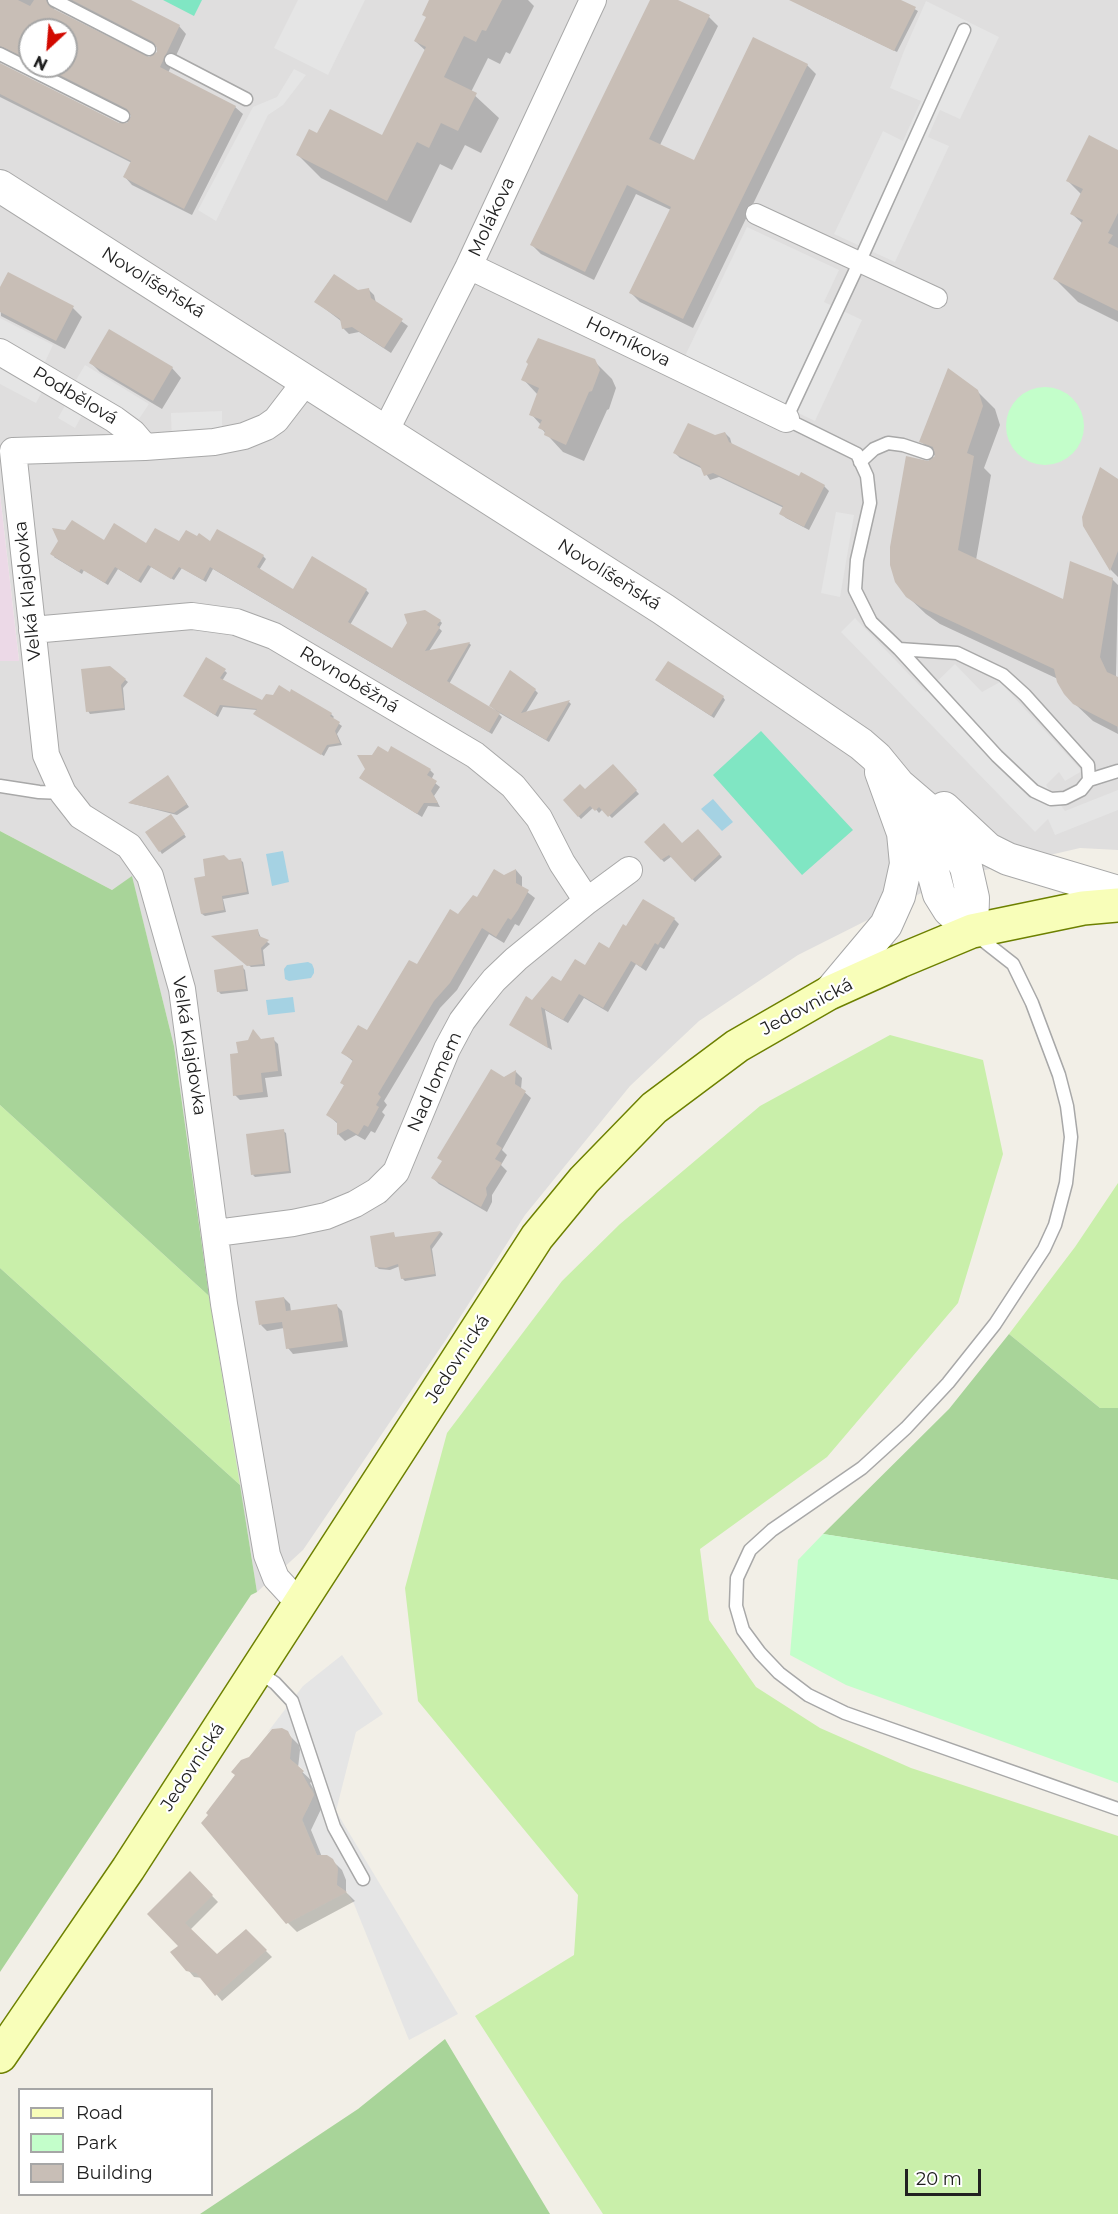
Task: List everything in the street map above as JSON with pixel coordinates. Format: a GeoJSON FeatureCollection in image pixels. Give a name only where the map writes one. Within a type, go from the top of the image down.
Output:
{"type":"FeatureCollection","features":[{"type":"Feature","properties":{"kind":"main road","name":"Jedovnická"},"geometry":{"type":"LineString","coordinates":[[0,2056],[128,1869],[537,1237],[584,1180],[654,1108],[737,1046],[829,993],[972,931],[1083,908],[1118,905]]}},
{"type":"Feature","properties":{"kind":"street","name":"Molákova"},"geometry":{"type":"LineString","coordinates":[[385,432],[469,266],[593,0]]}},
{"type":"Feature","properties":{"kind":"street","name":"Novolíšeňská"},"geometry":{"type":"LineString","coordinates":[[0,186],[663,609],[808,706],[876,757],[899,785],[927,809],[949,837],[966,867],[973,898],[972,931]]}},
{"type":"Feature","properties":{"kind":"street"},"geometry":{"type":"LineString","coordinates":[[756,214],[937,298]]}},
{"type":"Feature","properties":{"kind":"street","name":"Horníkova"},"geometry":{"type":"LineString","coordinates":[[469,266],[786,419]]}},
{"type":"Feature","properties":{"kind":"street","name":"Podbělová"},"geometry":{"type":"LineString","coordinates":[[0,352],[114,419],[133,433],[145,447]]}},
{"type":"Feature","properties":{"kind":"street"},"geometry":{"type":"LineString","coordinates":[[7,451],[145,447],[214,442],[244,436],[276,420],[306,381]]}},
{"type":"Feature","properties":{"kind":"street","name":"Velká Klajdovka"},"geometry":{"type":"LineString","coordinates":[[7,451],[32,630],[46,755],[63,793],[81,816],[129,846],[150,876],[182,989],[224,1304],[267,1555],[276,1578],[299,1603]]}},
{"type":"Feature","properties":{"kind":"street","name":"Rovnoběžná"},"geometry":{"type":"LineString","coordinates":[[32,630],[192,616],[236,622],[274,636],[475,755],[513,786],[539,818],[562,863],[587,901]]}},
{"type":"Feature","properties":{"kind":"street"},"geometry":{"type":"LineString","coordinates":[[876,757],[937,801],[988,849],[1008,859],[1118,891]]}},
{"type":"Feature","properties":{"kind":"street"},"geometry":{"type":"LineString","coordinates":[[829,993],[886,925],[899,896],[906,864],[903,833],[876,757]]}},
{"type":"Feature","properties":{"kind":"street","name":"Nad lomem"},"geometry":{"type":"LineString","coordinates":[[216,1233],[326,1216],[355,1204],[377,1191],[396,1172],[447,1049],[462,1021],[494,980],[587,901],[629,870]]}},
{"type":"Feature","properties":{"kind":"lane"},"geometry":{"type":"LineString","coordinates":[[54,0],[149,49]]}},
{"type":"Feature","properties":{"kind":"lane"},"geometry":{"type":"LineString","coordinates":[[964,30],[786,419],[856,454],[867,476],[870,503],[858,560],[855,590],[871,622],[899,649],[997,756],[1034,791],[1051,799],[1065,798],[1081,790],[1089,780],[1118,771]]}},
{"type":"Feature","properties":{"kind":"lane"},"geometry":{"type":"LineString","coordinates":[[0,54],[123,116]]}},
{"type":"Feature","properties":{"kind":"lane"},"geometry":{"type":"LineString","coordinates":[[171,60],[246,99]]}},
{"type":"Feature","properties":{"kind":"lane"},"geometry":{"type":"LineString","coordinates":[[860,462],[874,449],[888,443],[927,453]]}},
{"type":"Feature","properties":{"kind":"lane"},"geometry":{"type":"LineString","coordinates":[[899,649],[957,653],[1003,675],[1025,695],[1088,765],[1089,780]]}},
{"type":"Feature","properties":{"kind":"lane"},"geometry":{"type":"LineString","coordinates":[[0,786],[63,793]]}},
{"type":"Feature","properties":{"kind":"lane"},"geometry":{"type":"LineString","coordinates":[[972,931],[1013,964],[1032,1003],[1059,1075],[1067,1106],[1071,1137],[1066,1183],[1055,1225],[1044,1249],[995,1324],[948,1383],[906,1428],[862,1468],[772,1530],[750,1550],[737,1578],[736,1605],[743,1630],[760,1653],[779,1673],[808,1695],[845,1713],[1118,1809]]}},
{"type":"Feature","properties":{"kind":"lane"},"geometry":{"type":"LineString","coordinates":[[256,1670],[275,1683],[292,1701],[334,1827],[363,1879]]}},
{"type":"Feature","properties":{"kind":"shaded area"},"geometry":{"type":"Polygon","coordinates":[[[0,0],[1118,0],[1118,850],[1080,848],[951,878],[798,955],[699,1021],[630,1086],[525,1215],[445,1341],[303,1550],[257,1592],[209,1296],[174,1046],[132,877],[112,890],[0,831],[0,661],[19,660],[0,494],[0,0]]]}},
{"type":"Feature","properties":{"kind":"shaded area"},"geometry":{"type":"Polygon","coordinates":[[[298,0],[365,0],[328,75],[274,48],[298,0]]]}},
{"type":"Feature","properties":{"kind":"shaded area"},"geometry":{"type":"Polygon","coordinates":[[[926,1],[999,37],[960,119],[940,110],[928,137],[949,146],[895,262],[834,234],[883,131],[903,141],[921,101],[890,88],[926,1]]]}},
{"type":"Feature","properties":{"kind":"shaded area"},"geometry":{"type":"Polygon","coordinates":[[[294,69],[306,75],[283,105],[268,115],[216,221],[198,210],[253,107],[277,97],[294,69]]]}},
{"type":"Feature","properties":{"kind":"shaded area"},"geometry":{"type":"Polygon","coordinates":[[[747,227],[839,270],[824,302],[862,320],[815,421],[684,358],[747,227]]]}},
{"type":"Feature","properties":{"kind":"shaded area"},"geometry":{"type":"Polygon","coordinates":[[[0,318],[53,345],[45,362],[76,380],[85,365],[149,404],[139,419],[95,392],[75,428],[58,418],[67,402],[44,388],[36,403],[0,384],[0,318]]]}},
{"type":"Feature","properties":{"kind":"shaded area"},"geometry":{"type":"Polygon","coordinates":[[[222,411],[222,440],[172,445],[171,413],[222,411]]]}},
{"type":"Feature","properties":{"kind":"shaded area"},"geometry":{"type":"Polygon","coordinates":[[[0,494],[19,661],[0,661],[0,494]]]}},
{"type":"Feature","properties":{"kind":"shaded area"},"geometry":{"type":"Polygon","coordinates":[[[836,512],[854,515],[840,597],[821,593],[836,512]]]}},
{"type":"Feature","properties":{"kind":"shaded area"},"geometry":{"type":"Polygon","coordinates":[[[855,618],[926,692],[955,664],[982,692],[1000,682],[1082,771],[1065,781],[1059,772],[1046,785],[1065,811],[1118,790],[1118,810],[1055,835],[1048,819],[1035,832],[841,632],[855,618]]]}},
{"type":"Feature","properties":{"kind":"shaded area"},"geometry":{"type":"Polygon","coordinates":[[[342,1655],[383,1714],[356,1732],[336,1811],[458,2014],[409,2040],[354,1904],[347,1892],[331,1882],[338,1869],[337,1865],[327,1855],[317,1855],[300,1814],[307,1810],[314,1794],[312,1789],[306,1786],[299,1777],[304,1770],[287,1757],[292,1739],[290,1734],[282,1728],[272,1729],[267,1733],[303,1686],[342,1655]]]}},
{"type":"Feature","properties":{"kind":"green space"},"geometry":{"type":"Polygon","coordinates":[[[163,0],[202,0],[194,16],[163,0]]]}},
{"type":"Feature","properties":{"kind":"green space"},"geometry":{"type":"Polygon","coordinates":[[[1037,387],[1053,387],[1067,393],[1078,404],[1084,418],[1084,434],[1078,448],[1067,459],[1053,465],[1037,465],[1023,459],[1012,448],[1006,434],[1006,418],[1012,404],[1023,393],[1037,387]]]}},
{"type":"Feature","properties":{"kind":"green space"},"geometry":{"type":"Polygon","coordinates":[[[761,731],[853,830],[802,875],[713,775],[761,731]]]}},
{"type":"Feature","properties":{"kind":"green space"},"geometry":{"type":"Polygon","coordinates":[[[0,831],[112,890],[132,876],[174,1046],[209,1296],[0,1105],[0,831]]]}},
{"type":"Feature","properties":{"kind":"green space"},"geometry":{"type":"Polygon","coordinates":[[[890,1035],[983,1060],[1003,1154],[958,1303],[827,1457],[700,1549],[709,1620],[756,1687],[820,1728],[911,1768],[1118,1836],[1118,2214],[603,2214],[475,2016],[574,1955],[578,1895],[418,1701],[405,1588],[447,1433],[562,1281],[620,1224],[760,1106],[890,1035]]]}},
{"type":"Feature","properties":{"kind":"green space"},"geometry":{"type":"Polygon","coordinates":[[[0,1105],[209,1296],[240,1485],[0,1268],[0,1105]]]}},
{"type":"Feature","properties":{"kind":"green space"},"geometry":{"type":"Polygon","coordinates":[[[1118,1183],[1118,1408],[1100,1408],[1009,1334],[1075,1247],[1118,1183]]]}},
{"type":"Feature","properties":{"kind":"green space"},"geometry":{"type":"Polygon","coordinates":[[[0,1268],[240,1485],[257,1592],[251,1595],[0,1972],[0,1268]]]}},
{"type":"Feature","properties":{"kind":"green space"},"geometry":{"type":"Polygon","coordinates":[[[1009,1334],[1100,1408],[1118,1408],[1118,1580],[823,1534],[949,1409],[1009,1334]]]}},
{"type":"Feature","properties":{"kind":"green space"},"geometry":{"type":"Polygon","coordinates":[[[823,1534],[1118,1580],[1118,1783],[846,1685],[790,1655],[798,1560],[823,1534]]]}},
{"type":"Feature","properties":{"kind":"green space"},"geometry":{"type":"Polygon","coordinates":[[[445,2039],[550,2214],[200,2214],[358,2109],[445,2039]]]}},
{"type":"Feature","properties":{"kind":"water"},"geometry":{"type":"Polygon","coordinates":[[[713,799],[733,822],[722,831],[701,809],[713,799]]]}},
{"type":"Feature","properties":{"kind":"water"},"geometry":{"type":"Polygon","coordinates":[[[283,851],[289,882],[272,886],[266,854],[283,851]]]}},
{"type":"Feature","properties":{"kind":"water"},"geometry":{"type":"Polygon","coordinates":[[[308,962],[314,969],[311,978],[289,981],[285,979],[284,969],[287,965],[308,962]]]}},
{"type":"Feature","properties":{"kind":"water"},"geometry":{"type":"Polygon","coordinates":[[[293,997],[295,1012],[268,1015],[266,1000],[293,997]]]}},
{"type":"Feature","properties":{"kind":"building"},"geometry":{"type":"Polygon","coordinates":[[[0,0],[18,0],[30,6],[34,0],[46,0],[50,7],[72,18],[18,18],[18,54],[0,46],[0,0]]]}},
{"type":"Feature","properties":{"kind":"building"},"geometry":{"type":"Polygon","coordinates":[[[72,0],[131,0],[180,25],[160,67],[236,106],[184,209],[123,177],[131,161],[0,94],[0,63],[18,72],[18,78],[30,78],[119,123],[127,123],[131,116],[127,109],[66,78],[78,78],[78,21],[149,57],[157,52],[157,48],[153,42],[72,0]]]}},
{"type":"Feature","properties":{"kind":"building"},"geometry":{"type":"Polygon","coordinates":[[[429,0],[502,0],[486,31],[482,30],[476,42],[464,36],[444,77],[477,93],[458,131],[441,123],[429,148],[417,142],[387,201],[296,155],[309,129],[317,133],[330,109],[382,135],[426,47],[414,41],[426,17],[422,15],[429,0]]]}},
{"type":"Feature","properties":{"kind":"building"},"geometry":{"type":"Polygon","coordinates":[[[650,0],[678,0],[710,15],[649,139],[694,160],[753,37],[808,64],[683,319],[629,293],[671,207],[627,185],[585,272],[530,245],[650,0]]]}},
{"type":"Feature","properties":{"kind":"building"},"geometry":{"type":"Polygon","coordinates":[[[789,0],[901,0],[916,7],[894,51],[789,0]]]}},
{"type":"Feature","properties":{"kind":"building"},"geometry":{"type":"Polygon","coordinates":[[[1089,135],[1118,150],[1118,213],[1108,233],[1113,235],[1108,243],[1118,248],[1118,311],[1053,279],[1083,220],[1070,214],[1083,189],[1066,181],[1089,135]]]}},
{"type":"Feature","properties":{"kind":"building"},"geometry":{"type":"Polygon","coordinates":[[[8,272],[74,306],[56,341],[0,312],[0,287],[8,272]]]}},
{"type":"Feature","properties":{"kind":"building"},"geometry":{"type":"Polygon","coordinates":[[[334,274],[358,290],[369,288],[371,298],[403,319],[384,348],[352,327],[342,329],[340,319],[314,302],[334,274]]]}},
{"type":"Feature","properties":{"kind":"building"},"geometry":{"type":"Polygon","coordinates":[[[109,329],[173,367],[153,401],[89,363],[109,329]]]}},
{"type":"Feature","properties":{"kind":"building"},"geometry":{"type":"Polygon","coordinates":[[[538,338],[595,359],[600,370],[566,445],[544,435],[545,431],[538,428],[542,420],[529,415],[539,388],[521,380],[528,364],[526,362],[538,338]]]}},
{"type":"Feature","properties":{"kind":"building"},"geometry":{"type":"Polygon","coordinates":[[[948,368],[978,390],[983,406],[967,453],[974,456],[958,550],[1063,599],[1070,561],[1113,578],[1100,657],[1107,672],[1118,677],[1118,727],[1073,704],[1057,682],[1054,669],[921,607],[906,597],[895,582],[890,565],[890,547],[906,456],[928,461],[935,456],[933,447],[919,442],[948,368]]]}},
{"type":"Feature","properties":{"kind":"building"},"geometry":{"type":"Polygon","coordinates":[[[688,423],[715,435],[725,432],[729,442],[799,476],[801,472],[825,485],[804,527],[779,514],[783,506],[713,473],[704,476],[700,466],[673,453],[688,423]]]}},
{"type":"Feature","properties":{"kind":"building"},"geometry":{"type":"Polygon","coordinates":[[[1100,467],[1118,479],[1118,551],[1110,571],[1083,526],[1082,517],[1100,467]]]}},
{"type":"Feature","properties":{"kind":"building"},"geometry":{"type":"Polygon","coordinates":[[[72,520],[104,540],[114,523],[146,543],[155,528],[179,541],[186,530],[197,536],[199,533],[210,541],[217,529],[264,555],[257,567],[293,589],[312,556],[367,589],[348,622],[392,648],[407,623],[404,614],[425,610],[441,620],[437,625],[440,627],[425,651],[470,642],[447,681],[500,713],[489,732],[210,567],[203,580],[179,567],[171,579],[148,565],[138,581],[115,567],[105,583],[81,569],[79,572],[50,554],[58,541],[52,528],[65,530],[72,520]]]}},
{"type":"Feature","properties":{"kind":"building"},"geometry":{"type":"Polygon","coordinates":[[[206,657],[226,669],[220,678],[262,700],[266,694],[273,695],[279,685],[290,692],[291,689],[332,713],[330,716],[340,722],[335,731],[340,743],[327,745],[321,755],[253,714],[257,709],[220,705],[215,715],[183,696],[206,657]]]}},
{"type":"Feature","properties":{"kind":"building"},"geometry":{"type":"Polygon","coordinates":[[[668,661],[724,696],[711,716],[655,680],[668,661]]]}},
{"type":"Feature","properties":{"kind":"building"},"geometry":{"type":"Polygon","coordinates":[[[110,666],[126,679],[121,685],[124,708],[86,712],[81,669],[110,666]]]}},
{"type":"Feature","properties":{"kind":"building"},"geometry":{"type":"Polygon","coordinates":[[[510,670],[536,689],[521,713],[570,700],[546,740],[489,706],[510,670]]]}},
{"type":"Feature","properties":{"kind":"building"},"geometry":{"type":"Polygon","coordinates":[[[378,746],[388,752],[391,746],[431,769],[427,775],[437,781],[431,791],[438,803],[424,803],[417,814],[359,778],[365,769],[357,755],[372,755],[378,746]]]}},
{"type":"Feature","properties":{"kind":"building"},"geometry":{"type":"Polygon","coordinates":[[[613,764],[637,790],[608,817],[599,807],[595,811],[590,806],[578,817],[563,800],[580,784],[585,789],[613,764]]]}},
{"type":"Feature","properties":{"kind":"building"},"geometry":{"type":"Polygon","coordinates":[[[168,775],[187,804],[174,813],[128,803],[168,775]]]}},
{"type":"Feature","properties":{"kind":"building"},"geometry":{"type":"Polygon","coordinates":[[[171,814],[185,834],[159,852],[145,832],[171,814]]]}},
{"type":"Feature","properties":{"kind":"building"},"geometry":{"type":"Polygon","coordinates":[[[664,823],[682,843],[698,829],[720,854],[692,880],[669,855],[661,860],[644,842],[664,823]]]}},
{"type":"Feature","properties":{"kind":"building"},"geometry":{"type":"Polygon","coordinates":[[[224,855],[229,860],[241,858],[247,892],[222,896],[224,910],[201,914],[194,878],[205,876],[203,859],[224,855]]]}},
{"type":"Feature","properties":{"kind":"building"},"geometry":{"type":"Polygon","coordinates":[[[494,869],[504,875],[516,869],[516,883],[529,890],[518,910],[511,920],[508,918],[496,937],[482,928],[450,983],[434,1001],[378,1094],[381,1097],[376,1105],[379,1107],[368,1127],[364,1125],[358,1135],[348,1129],[337,1135],[337,1122],[326,1115],[344,1085],[340,1083],[353,1060],[341,1053],[358,1025],[367,1030],[409,960],[417,964],[450,909],[458,914],[473,895],[477,897],[494,869]]]}},
{"type":"Feature","properties":{"kind":"building"},"geometry":{"type":"Polygon","coordinates":[[[643,899],[675,918],[658,945],[655,943],[641,967],[631,961],[603,1008],[579,994],[563,1020],[541,1007],[548,1048],[509,1025],[526,996],[532,1000],[552,976],[561,981],[575,959],[585,965],[599,942],[609,948],[623,924],[626,926],[643,899]]]}},
{"type":"Feature","properties":{"kind":"building"},"geometry":{"type":"Polygon","coordinates":[[[258,929],[259,936],[269,940],[261,948],[263,964],[247,966],[211,936],[258,929]]]}},
{"type":"Feature","properties":{"kind":"building"},"geometry":{"type":"Polygon","coordinates":[[[243,965],[246,989],[217,992],[214,970],[243,965]]]}},
{"type":"Feature","properties":{"kind":"building"},"geometry":{"type":"Polygon","coordinates":[[[253,1029],[261,1039],[274,1037],[278,1071],[261,1073],[263,1092],[233,1096],[230,1054],[238,1053],[236,1042],[248,1040],[253,1029]]]}},
{"type":"Feature","properties":{"kind":"building"},"geometry":{"type":"Polygon","coordinates":[[[491,1069],[504,1077],[516,1070],[515,1084],[526,1091],[496,1144],[502,1148],[495,1159],[502,1163],[486,1188],[487,1195],[481,1207],[431,1178],[442,1161],[437,1158],[491,1069]]]}},
{"type":"Feature","properties":{"kind":"building"},"geometry":{"type":"Polygon","coordinates":[[[284,1129],[289,1171],[251,1175],[246,1134],[284,1129]]]}},
{"type":"Feature","properties":{"kind":"building"},"geometry":{"type":"Polygon","coordinates":[[[441,1231],[430,1246],[435,1274],[401,1279],[398,1264],[386,1268],[375,1267],[370,1236],[394,1232],[395,1237],[441,1231]]]}},
{"type":"Feature","properties":{"kind":"building"},"geometry":{"type":"Polygon","coordinates":[[[284,1297],[286,1311],[337,1304],[343,1341],[286,1349],[282,1322],[259,1325],[255,1301],[284,1297]]]}},
{"type":"Feature","properties":{"kind":"building"},"geometry":{"type":"Polygon","coordinates":[[[282,1728],[288,1731],[292,1739],[290,1759],[304,1771],[302,1773],[314,1795],[302,1820],[317,1855],[327,1855],[333,1859],[338,1869],[337,1885],[347,1892],[286,1924],[201,1823],[235,1775],[231,1772],[241,1760],[249,1757],[272,1729],[282,1728]]]}},
{"type":"Feature","properties":{"kind":"building"},"geometry":{"type":"Polygon","coordinates":[[[190,1871],[213,1895],[185,1923],[217,1954],[246,1929],[267,1950],[215,1996],[196,1973],[186,1971],[170,1952],[178,1946],[147,1914],[190,1871]]]}}]}
